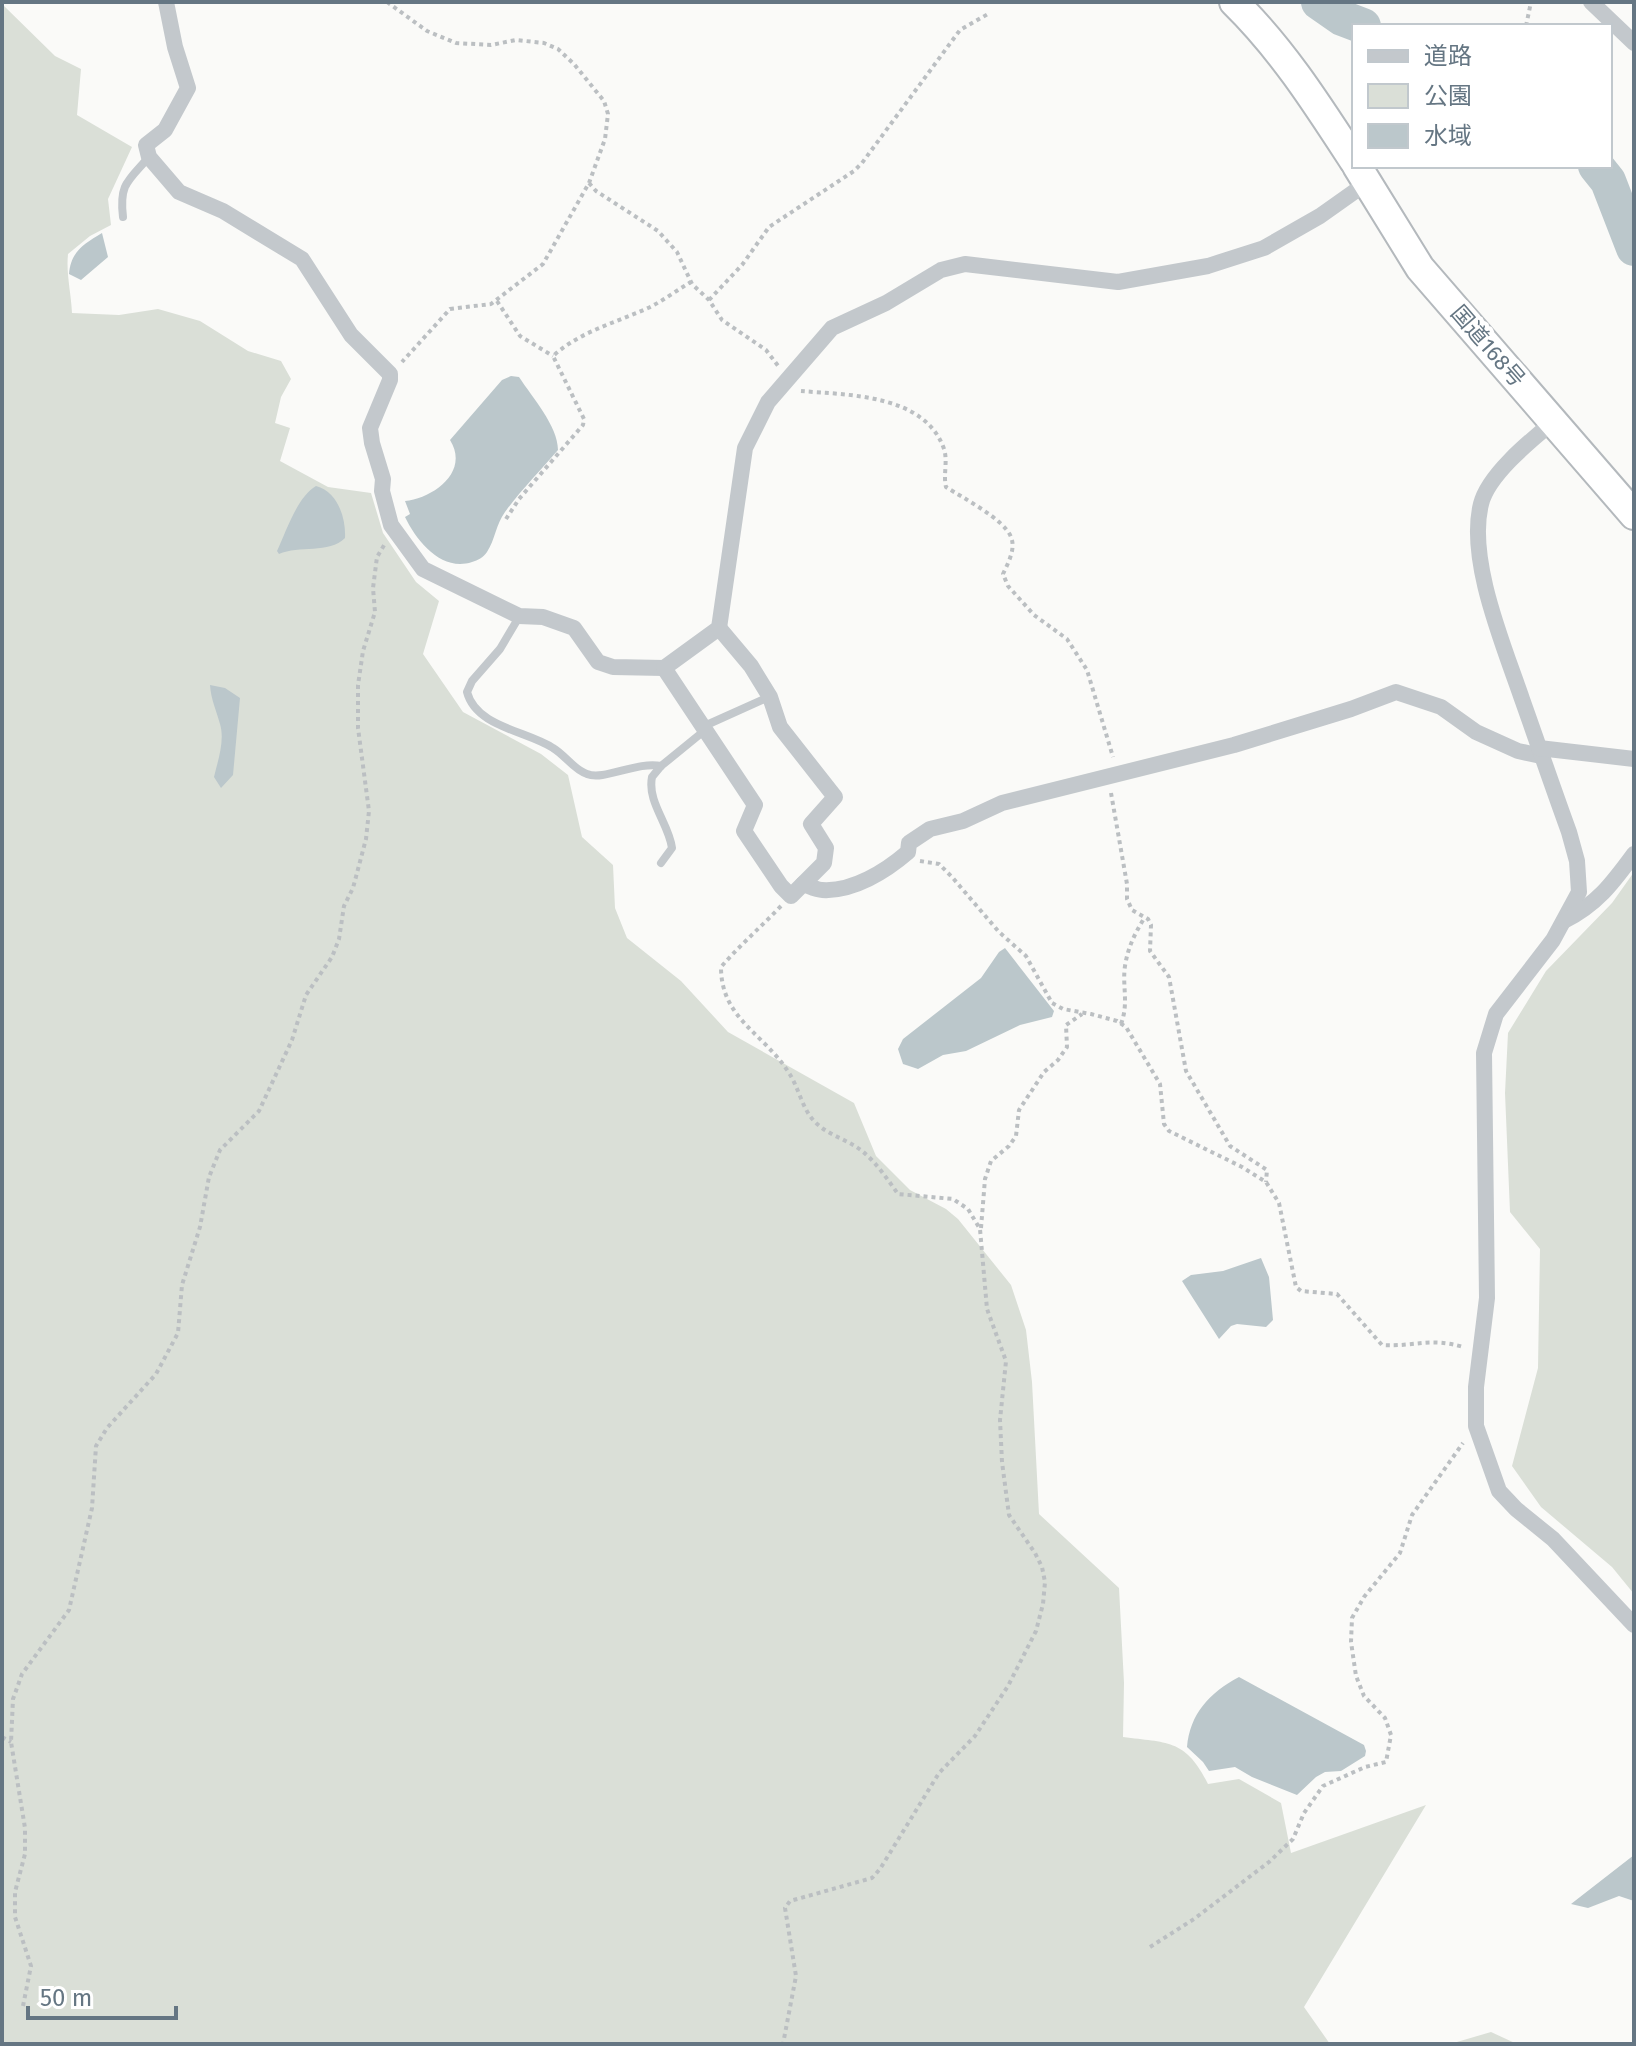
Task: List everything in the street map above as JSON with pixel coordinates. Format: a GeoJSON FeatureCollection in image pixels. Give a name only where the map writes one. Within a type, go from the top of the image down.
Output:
{"type":"FeatureCollection","features":[{"type":"Feature","properties":{"kind":"highway","name":"国道168号"},"geometry":{"type":"LineString","coordinates":[[1234,2],[1298,74],[1352,158]]}},
{"type":"Feature","properties":{"kind":"highway","name":"国道168号"},"geometry":{"type":"LineString","coordinates":[[1360,170],[1420,268],[1634,515]]}},
{"type":"Feature","properties":{"kind":"street"},"geometry":{"type":"LineString","coordinates":[[166,2],[175,47],[188,88],[165,130],[146,145],[149,157],[179,192],[223,211],[302,259],[351,335],[390,374],[370,428],[391,525],[397,534],[423,569],[519,616],[543,617],[574,628],[598,662],[613,667],[664,668],[719,628],[745,448],[768,402],[832,328],[886,303],[916,283],[954,265],[1118,282],[1208,266],[1264,248],[1320,216],[1360,170]]}},
{"type":"Feature","properties":{"kind":"street"},"geometry":{"type":"LineString","coordinates":[[1591,2],[1634,43]]}},
{"type":"Feature","properties":{"kind":"street"},"geometry":{"type":"LineString","coordinates":[[1553,422],[1518,452],[1481,502],[1479,553],[1496,624],[1577,861],[1579,892],[1553,940],[1496,1014],[1484,1053],[1487,1298],[1476,1426],[1499,1491],[1553,1539],[1634,1625]]}},
{"type":"Feature","properties":{"kind":"street"},"geometry":{"type":"LineString","coordinates":[[664,668],[755,805],[744,831],[791,896],[824,863],[826,848],[811,824],[835,797],[780,727],[770,697],[751,666],[719,628]]}},
{"type":"Feature","properties":{"kind":"street"},"geometry":{"type":"LineString","coordinates":[[803,884],[821,890],[870,878],[889,868],[908,852],[909,843],[930,829],[963,821],[1002,803],[1234,745],[1396,692],[1441,707],[1476,732],[1518,751],[1634,759]]}},
{"type":"Feature","properties":{"kind":"street"},"geometry":{"type":"LineString","coordinates":[[1563,921],[1586,910],[1612,884],[1634,854]]}},
{"type":"Feature","properties":{"kind":"lane"},"geometry":{"type":"LineString","coordinates":[[123,217],[121,197],[125,185],[149,157]]}},
{"type":"Feature","properties":{"kind":"lane"},"geometry":{"type":"LineString","coordinates":[[519,616],[500,649],[472,681],[467,692],[476,708],[503,727],[554,748],[587,774],[598,775],[651,764],[661,766]]}},
{"type":"Feature","properties":{"kind":"lane"},"geometry":{"type":"LineString","coordinates":[[661,863],[672,848],[671,838],[650,784],[652,777],[703,729],[770,697]]}},
{"type":"Feature","properties":{"kind":"path"},"geometry":{"type":"LineString","coordinates":[[387,2],[427,31],[456,43],[491,45],[516,40],[544,43],[567,56],[604,101],[608,114],[605,139],[589,183],[543,264],[491,304],[450,309],[390,374]]}},
{"type":"Feature","properties":{"kind":"path"},"geometry":{"type":"LineString","coordinates":[[1526,24],[1531,2]]}},
{"type":"Feature","properties":{"kind":"path"},"geometry":{"type":"LineString","coordinates":[[709,300],[742,265],[769,227],[854,171],[960,30],[988,14]]}},
{"type":"Feature","properties":{"kind":"path"},"geometry":{"type":"LineString","coordinates":[[589,183],[596,191],[658,231],[677,252],[691,282],[709,300],[722,320],[766,350],[782,384],[875,398],[911,412],[927,423],[945,450],[946,487],[998,521],[1011,537],[1012,554],[1003,574],[1008,586],[1034,615],[1067,639],[1087,670],[1115,763],[1110,787],[1127,899],[1132,910],[1145,917],[1151,925],[1150,951],[1169,977],[1186,1071],[1230,1146],[1267,1170],[1266,1182]]}},
{"type":"Feature","properties":{"kind":"path"},"geometry":{"type":"LineString","coordinates":[[553,356],[566,344],[648,308],[691,282]]}},
{"type":"Feature","properties":{"kind":"path"},"geometry":{"type":"LineString","coordinates":[[497,301],[520,336],[553,356],[584,419],[583,425],[519,499],[506,519]]}},
{"type":"Feature","properties":{"kind":"path"},"geometry":{"type":"LineString","coordinates":[[23,2006],[31,1966],[15,1917],[15,1892],[25,1854],[25,1828],[11,1742],[13,1699],[22,1674],[69,1610],[92,1508],[96,1446],[107,1428],[156,1374],[178,1333],[182,1285],[200,1227],[209,1177],[220,1150],[259,1111],[292,1040],[306,995],[332,957],[339,939],[344,906],[359,869],[369,811],[358,728],[360,670],[375,612],[373,588],[377,557],[382,545],[397,534]]}},
{"type":"Feature","properties":{"kind":"path"},"geometry":{"type":"LineString","coordinates":[[889,868],[921,861],[939,864],[999,932],[1026,956],[1052,1003],[1126,1027],[1160,1084],[1164,1124],[1169,1131],[1266,1182],[1279,1203],[1296,1287],[1301,1291],[1337,1294],[1382,1345],[1404,1346],[1441,1341],[1480,1353]]}},
{"type":"Feature","properties":{"kind":"path"},"geometry":{"type":"LineString","coordinates":[[791,896],[757,932],[745,939],[721,967],[721,982],[730,1006],[742,1023],[758,1035],[788,1070],[811,1118],[827,1134],[863,1152],[898,1194],[953,1199],[968,1209],[980,1229]]}},
{"type":"Feature","properties":{"kind":"path"},"geometry":{"type":"LineString","coordinates":[[1121,1024],[1126,1010],[1125,968],[1132,937],[1145,917]]}},
{"type":"Feature","properties":{"kind":"path"},"geometry":{"type":"LineString","coordinates":[[783,2044],[796,1976],[785,1908],[790,1901],[872,1878],[939,1773],[995,1710],[1036,1631],[1045,1582],[1042,1567],[1009,1515],[1000,1420],[1006,1361],[987,1309],[980,1229],[985,1179],[991,1161],[1016,1136],[1019,1110],[1044,1072],[1067,1047],[1066,1025],[1084,1013]]}},
{"type":"Feature","properties":{"kind":"path"},"geometry":{"type":"LineString","coordinates":[[1150,1947],[1194,1919],[1269,1862],[1293,1839],[1304,1813],[1323,1786],[1365,1767],[1386,1762],[1391,1735],[1385,1718],[1364,1696],[1356,1676],[1351,1642],[1352,1618],[1364,1597],[1400,1553],[1412,1515],[1476,1426]]}},
{"type":"Feature","properties":{"kind":"path"},"geometry":{"type":"LineString","coordinates":[[2,1737],[11,1742]]}},
{"type":"Feature","properties":{"kind":"green space"},"geometry":{"type":"Polygon","coordinates":[[[2,4],[55,56],[81,69],[77,115],[132,147],[108,199],[111,225],[90,236],[68,254],[72,313],[119,315],[158,309],[200,321],[248,351],[281,361],[291,379],[281,397],[275,423],[290,428],[280,461],[328,487],[371,493],[383,533],[416,582],[439,601],[423,654],[463,712],[541,754],[568,775],[582,837],[613,865],[615,908],[627,938],[681,981],[728,1032],[854,1103],[876,1156],[910,1190],[958,1219],[1011,1285],[1026,1330],[1039,1514],[1119,1588],[1124,1683],[1123,1737],[1174,1746],[1192,1759],[1208,1784],[1239,1779],[1281,1803],[1291,1853],[1426,1805],[1304,2007],[1330,2044],[2,2044],[2,4]]]}},
{"type":"Feature","properties":{"kind":"green space"},"geometry":{"type":"Polygon","coordinates":[[[1634,872],[1634,1594],[1612,1567],[1541,1507],[1512,1466],[1538,1368],[1540,1249],[1510,1212],[1505,1093],[1508,1033],[1546,971],[1612,903],[1634,872]]]}},
{"type":"Feature","properties":{"kind":"green space"},"geometry":{"type":"Polygon","coordinates":[[[1491,2032],[1517,2044],[1450,2044],[1491,2032]]]}},
{"type":"Feature","properties":{"kind":"water"},"geometry":{"type":"Polygon","coordinates":[[[102,233],[108,257],[81,280],[69,274],[76,254],[102,233]]]}},
{"type":"Feature","properties":{"kind":"water"},"geometry":{"type":"Polygon","coordinates":[[[519,377],[543,412],[554,431],[558,450],[505,512],[484,556],[472,562],[451,563],[432,553],[416,536],[405,517],[410,514],[405,501],[427,495],[446,481],[455,463],[450,440],[502,380],[519,377]]]}},
{"type":"Feature","properties":{"kind":"water"},"geometry":{"type":"Polygon","coordinates":[[[316,486],[330,494],[339,507],[345,538],[331,546],[279,554],[277,551],[298,506],[316,486]]]}},
{"type":"Feature","properties":{"kind":"water"},"geometry":{"type":"Polygon","coordinates":[[[210,685],[225,688],[240,698],[233,775],[221,788],[214,777],[222,737],[210,685]]]}},
{"type":"Feature","properties":{"kind":"water"},"geometry":{"type":"Polygon","coordinates":[[[1005,948],[1054,1011],[1052,1017],[1020,1025],[966,1051],[943,1055],[918,1069],[903,1064],[898,1049],[903,1039],[981,978],[1005,948]]]}},
{"type":"Feature","properties":{"kind":"water"},"geometry":{"type":"Polygon","coordinates":[[[1261,1258],[1269,1277],[1273,1320],[1266,1327],[1231,1326],[1219,1339],[1182,1281],[1191,1275],[1223,1271],[1261,1258]]]}},
{"type":"Feature","properties":{"kind":"water"},"geometry":{"type":"Polygon","coordinates":[[[1239,1677],[1364,1745],[1365,1756],[1341,1771],[1325,1772],[1316,1777],[1297,1795],[1235,1767],[1209,1771],[1187,1747],[1192,1724],[1210,1697],[1239,1677]]]}},
{"type":"Feature","properties":{"kind":"water"},"geometry":{"type":"Polygon","coordinates":[[[1634,1855],[1634,1901],[1619,1896],[1588,1908],[1571,1904],[1634,1855]]]}},
{"type":"Feature","properties":{"kind":"waterway"},"geometry":{"type":"LineString","coordinates":[[1319,2],[1342,18],[1358,24]]}},
{"type":"Feature","properties":{"kind":"waterway"},"geometry":{"type":"LineString","coordinates":[[1598,168],[1608,181],[1634,248]]}}]}
